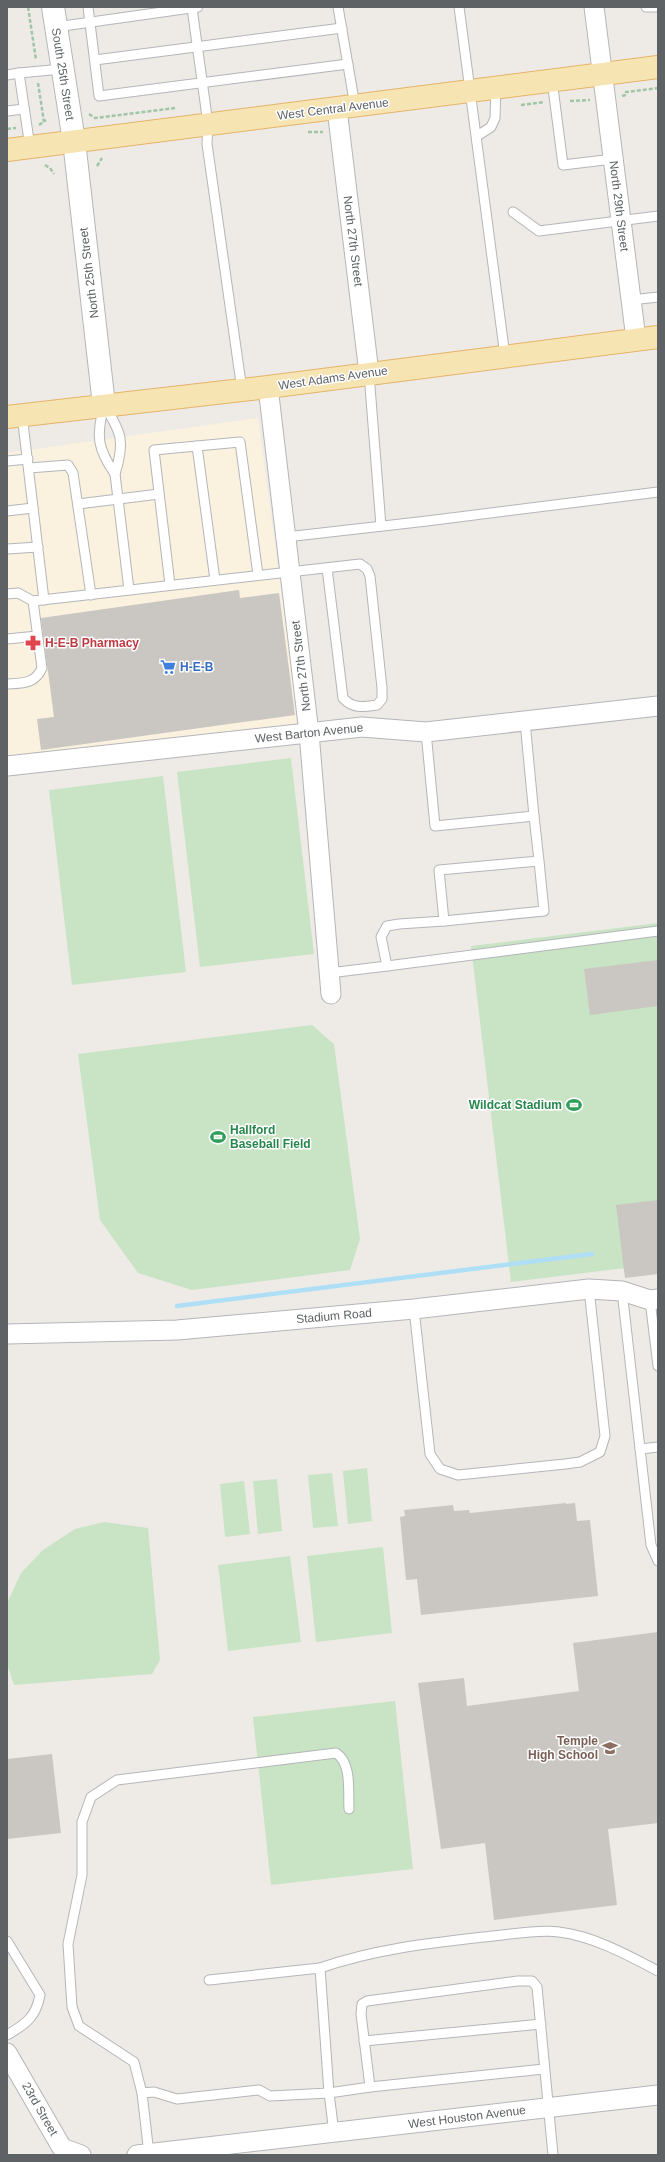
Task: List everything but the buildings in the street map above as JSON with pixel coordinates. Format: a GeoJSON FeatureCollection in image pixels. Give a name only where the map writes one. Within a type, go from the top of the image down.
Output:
{"type":"FeatureCollection","features":[{"type":"Feature","properties":{"kind":"main road","name":"West Central Avenue"},"geometry":{"type":"LineString","coordinates":[[7,150],[74,140],[658,67]]}},
{"type":"Feature","properties":{"kind":"main road","name":"West Adams Avenue"},"geometry":{"type":"LineString","coordinates":[[15,416],[268,387],[658,337]]}},
{"type":"Feature","properties":{"kind":"street","name":"North 29th Street"},"geometry":{"type":"LineString","coordinates":[[594,7],[636,339]]}},
{"type":"Feature","properties":{"kind":"street","name":"South 25th Street"},"geometry":{"type":"LineString","coordinates":[[54,17],[74,140]]}},
{"type":"Feature","properties":{"kind":"street","name":"North 27th Street"},"geometry":{"type":"LineString","coordinates":[[346,107],[369,373]]}},
{"type":"Feature","properties":{"kind":"street","name":"North 25th Street"},"geometry":{"type":"LineString","coordinates":[[74,140],[104,405]]}},
{"type":"Feature","properties":{"kind":"street","name":"North 27th Street"},"geometry":{"type":"LineString","coordinates":[[268,387],[309,733],[331,994]]}},
{"type":"Feature","properties":{"kind":"street","name":"West Barton Avenue"},"geometry":{"type":"LineString","coordinates":[[7,766],[362,727],[426,732],[658,706]]}},
{"type":"Feature","properties":{"kind":"street","name":"Stadium Road"},"geometry":{"type":"LineString","coordinates":[[7,1334],[177,1330],[414,1309],[590,1289],[622,1291],[654,1300]]}},
{"type":"Feature","properties":{"kind":"street","name":"23rd Street"},"geometry":{"type":"LineString","coordinates":[[7,2053],[62,2148],[81,2155]]}},
{"type":"Feature","properties":{"kind":"street","name":"West Houston Avenue"},"geometry":{"type":"LineString","coordinates":[[143,2154],[276,2140],[658,2095]]}},
{"type":"Feature","properties":{"kind":"lane"},"geometry":{"type":"LineString","coordinates":[[88,7],[99,96],[203,84],[348,64]]}},
{"type":"Feature","properties":{"kind":"lane"},"geometry":{"type":"LineString","coordinates":[[54,17],[90,23],[135,11],[195,7],[198,47],[208,124],[207,144],[242,390]]}},
{"type":"Feature","properties":{"kind":"lane"},"geometry":{"type":"LineString","coordinates":[[338,7],[348,64],[346,107]]}},
{"type":"Feature","properties":{"kind":"lane"},"geometry":{"type":"LineString","coordinates":[[459,7],[505,356]]}},
{"type":"Feature","properties":{"kind":"lane"},"geometry":{"type":"LineString","coordinates":[[646,7],[655,7]]}},
{"type":"Feature","properties":{"kind":"lane"},"geometry":{"type":"LineString","coordinates":[[95,60],[342,28]]}},
{"type":"Feature","properties":{"kind":"lane"},"geometry":{"type":"LineString","coordinates":[[7,75],[62,70]]}},
{"type":"Feature","properties":{"kind":"lane"},"geometry":{"type":"LineString","coordinates":[[19,73],[30,147]]}},
{"type":"Feature","properties":{"kind":"lane"},"geometry":{"type":"LineString","coordinates":[[552,80],[563,165],[613,159]]}},
{"type":"Feature","properties":{"kind":"lane"},"geometry":{"type":"LineString","coordinates":[[477,136],[491,127],[495,118],[496,87]]}},
{"type":"Feature","properties":{"kind":"lane"},"geometry":{"type":"LineString","coordinates":[[7,111],[24,109]]}},
{"type":"Feature","properties":{"kind":"lane"},"geometry":{"type":"LineString","coordinates":[[513,212],[539,231],[658,216]]}},
{"type":"Feature","properties":{"kind":"lane"},"geometry":{"type":"LineString","coordinates":[[631,300],[658,296]]}},
{"type":"Feature","properties":{"kind":"lane"},"geometry":{"type":"LineString","coordinates":[[369,373],[382,526]]}},
{"type":"Feature","properties":{"kind":"lane"},"geometry":{"type":"LineString","coordinates":[[104,405],[98,429],[103,456],[115,474]]}},
{"type":"Feature","properties":{"kind":"lane"},"geometry":{"type":"LineString","coordinates":[[104,405],[119,429],[122,454],[115,474],[129,590]]}},
{"type":"Feature","properties":{"kind":"lane"},"geometry":{"type":"LineString","coordinates":[[15,416],[28,463],[44,600]]}},
{"type":"Feature","properties":{"kind":"lane"},"geometry":{"type":"LineString","coordinates":[[170,586],[154,450],[240,442],[258,575]]}},
{"type":"Feature","properties":{"kind":"lane"},"geometry":{"type":"LineString","coordinates":[[197,446],[215,580]]}},
{"type":"Feature","properties":{"kind":"lane"},"geometry":{"type":"LineString","coordinates":[[7,461],[68,465],[73,473],[91,595]]}},
{"type":"Feature","properties":{"kind":"lane"},"geometry":{"type":"LineString","coordinates":[[286,537],[658,492]]}},
{"type":"Feature","properties":{"kind":"lane"},"geometry":{"type":"LineString","coordinates":[[78,504],[159,494]]}},
{"type":"Feature","properties":{"kind":"lane"},"geometry":{"type":"LineString","coordinates":[[7,511],[33,508]]}},
{"type":"Feature","properties":{"kind":"lane"},"geometry":{"type":"LineString","coordinates":[[7,550],[38,547]]}},
{"type":"Feature","properties":{"kind":"lane"},"geometry":{"type":"LineString","coordinates":[[7,594],[18,593],[33,601],[360,564],[367,569],[382,688],[382,699],[377,705],[357,707],[349,704],[343,698],[327,568]]}},
{"type":"Feature","properties":{"kind":"lane"},"geometry":{"type":"LineString","coordinates":[[7,684],[30,682],[38,676],[42,668],[33,601]]}},
{"type":"Feature","properties":{"kind":"lane"},"geometry":{"type":"LineString","coordinates":[[7,639],[37,636]]}},
{"type":"Feature","properties":{"kind":"lane"},"geometry":{"type":"LineString","coordinates":[[387,966],[381,936],[386,926],[544,911],[526,722]]}},
{"type":"Feature","properties":{"kind":"lane"},"geometry":{"type":"LineString","coordinates":[[426,732],[435,826],[534,816]]}},
{"type":"Feature","properties":{"kind":"lane"},"geometry":{"type":"LineString","coordinates":[[444,921],[439,870],[539,861]]}},
{"type":"Feature","properties":{"kind":"lane"},"geometry":{"type":"LineString","coordinates":[[329,973],[658,931]]}},
{"type":"Feature","properties":{"kind":"lane"},"geometry":{"type":"LineString","coordinates":[[414,1309],[430,1454],[440,1469],[458,1475],[565,1464],[580,1462],[600,1452],[605,1436],[590,1289]]}},
{"type":"Feature","properties":{"kind":"lane"},"geometry":{"type":"LineString","coordinates":[[622,1291],[651,1544],[658,1561]]}},
{"type":"Feature","properties":{"kind":"lane"},"geometry":{"type":"LineString","coordinates":[[654,1300],[658,1366]]}},
{"type":"Feature","properties":{"kind":"lane"},"geometry":{"type":"LineString","coordinates":[[640,1449],[658,1447]]}},
{"type":"Feature","properties":{"kind":"lane"},"geometry":{"type":"LineString","coordinates":[[143,2154],[142,2092],[134,2062],[79,2026],[72,2007],[68,1944],[82,1875],[82,1822],[91,1797],[116,1780],[336,1753],[343,1758],[346,1765],[349,1808]]}},
{"type":"Feature","properties":{"kind":"lane"},"geometry":{"type":"LineString","coordinates":[[209,1980],[320,1968],[341,1961],[405,1946],[510,1934],[559,1931],[593,1941],[636,1959],[658,1971]]}},
{"type":"Feature","properties":{"kind":"lane"},"geometry":{"type":"LineString","coordinates":[[7,1941],[40,1995],[38,2010],[22,2026],[7,2035]]}},
{"type":"Feature","properties":{"kind":"lane"},"geometry":{"type":"LineString","coordinates":[[320,1968],[329,2093],[334,2133]]}},
{"type":"Feature","properties":{"kind":"lane"},"geometry":{"type":"LineString","coordinates":[[370,2087],[361,2014],[362,2004],[367,2001],[518,1981],[532,1981],[537,1987],[553,2155]]}},
{"type":"Feature","properties":{"kind":"lane"},"geometry":{"type":"LineString","coordinates":[[364,2041],[540,2024]]}},
{"type":"Feature","properties":{"kind":"lane"},"geometry":{"type":"LineString","coordinates":[[142,2092],[154,2092],[177,2099],[259,2090],[270,2096],[329,2093],[370,2087],[544,2069]]}},
{"type":"Feature","properties":{"kind":"path"},"geometry":{"type":"LineString","coordinates":[[28,7],[36,64]]}},
{"type":"Feature","properties":{"kind":"path"},"geometry":{"type":"LineString","coordinates":[[38,82],[44,122]]}},
{"type":"Feature","properties":{"kind":"path"},"geometry":{"type":"LineString","coordinates":[[621,96],[626,96],[626,92],[658,88]]}},
{"type":"Feature","properties":{"kind":"path"},"geometry":{"type":"LineString","coordinates":[[570,101],[585,98],[591,100]]}},
{"type":"Feature","properties":{"kind":"path"},"geometry":{"type":"LineString","coordinates":[[89,114],[95,118],[179,108]]}},
{"type":"Feature","properties":{"kind":"path"},"geometry":{"type":"LineString","coordinates":[[44,165],[50,168],[54,174]]}},
{"type":"Feature","properties":{"kind":"shaded area"},"geometry":{"type":"Polygon","coordinates":[[[258,418],[299,723],[87,753],[56,750],[7,756],[7,453],[258,418]]]}},
{"type":"Feature","properties":{"kind":"green space"},"geometry":{"type":"Polygon","coordinates":[[[291,758],[314,954],[200,967],[177,772],[291,758]]]}},
{"type":"Feature","properties":{"kind":"green space"},"geometry":{"type":"Polygon","coordinates":[[[163,776],[186,972],[72,985],[49,790],[163,776]]]}},
{"type":"Feature","properties":{"kind":"green space","name":"Wildcat Stadium"},"geometry":{"type":"Polygon","coordinates":[[[658,923],[658,1264],[511,1282],[471,946],[658,923]]]}},
{"type":"Feature","properties":{"kind":"green space","name":"Hallford Baseball Field"},"geometry":{"type":"Polygon","coordinates":[[[312,1025],[334,1044],[360,1239],[350,1270],[192,1290],[138,1273],[100,1220],[78,1054],[312,1025]]]}},
{"type":"Feature","properties":{"kind":"green space"},"geometry":{"type":"Polygon","coordinates":[[[367,1468],[372,1521],[348,1524],[343,1471],[367,1468]]]}},
{"type":"Feature","properties":{"kind":"green space"},"geometry":{"type":"Polygon","coordinates":[[[332,1473],[338,1526],[313,1528],[308,1475],[332,1473]]]}},
{"type":"Feature","properties":{"kind":"green space"},"geometry":{"type":"Polygon","coordinates":[[[277,1479],[282,1531],[258,1534],[253,1481],[277,1479]]]}},
{"type":"Feature","properties":{"kind":"green space"},"geometry":{"type":"Polygon","coordinates":[[[244,1481],[250,1534],[225,1537],[220,1484],[244,1481]]]}},
{"type":"Feature","properties":{"kind":"green space"},"geometry":{"type":"Polygon","coordinates":[[[104,1522],[148,1528],[160,1660],[152,1674],[14,1685],[7,1664],[7,1603],[21,1573],[43,1550],[75,1529],[104,1522]]]}},
{"type":"Feature","properties":{"kind":"green space"},"geometry":{"type":"Polygon","coordinates":[[[383,1547],[392,1633],[316,1642],[307,1556],[383,1547]]]}},
{"type":"Feature","properties":{"kind":"green space"},"geometry":{"type":"Polygon","coordinates":[[[290,1556],[301,1642],[228,1651],[218,1565],[290,1556]]]}},
{"type":"Feature","properties":{"kind":"green space"},"geometry":{"type":"Polygon","coordinates":[[[395,1701],[413,1869],[271,1885],[253,1717],[395,1701]]]}},
{"type":"Feature","properties":{"kind":"waterway"},"geometry":{"type":"LineString","coordinates":[[177,1306],[592,1254]]}},
{"type":"Feature","properties":{"kind":"place","name":"H-E-B Pharmacy"},"geometry":{"type":"Point","coordinates":[33,643]}},
{"type":"Feature","properties":{"kind":"place","name":"H-E-B"},"geometry":{"type":"Point","coordinates":[168,667]}},
{"type":"Feature","properties":{"kind":"place","name":"Wildcat Stadium"},"geometry":{"type":"Point","coordinates":[574,1105]}},
{"type":"Feature","properties":{"kind":"place","name":"Hallford Baseball Field"},"geometry":{"type":"Point","coordinates":[218,1137]}},
{"type":"Feature","properties":{"kind":"place","name":"Temple High School"},"geometry":{"type":"Point","coordinates":[610,1748]}}]}
